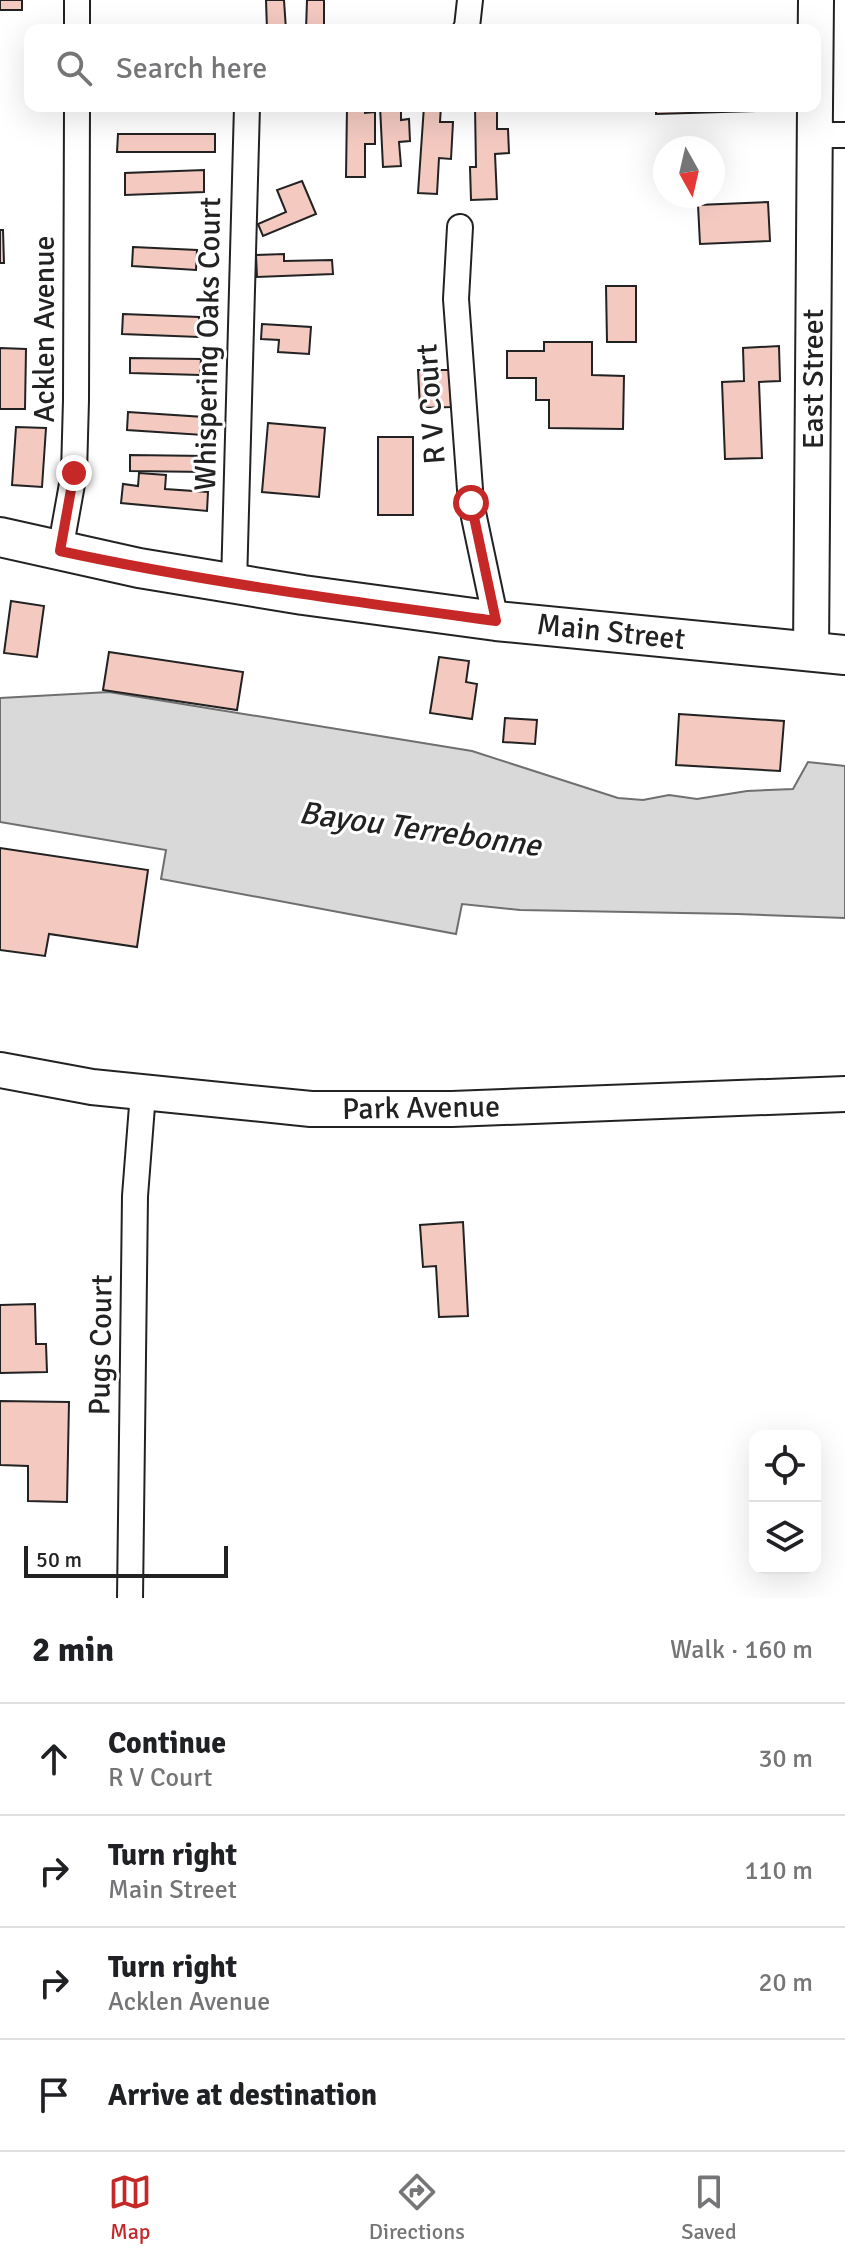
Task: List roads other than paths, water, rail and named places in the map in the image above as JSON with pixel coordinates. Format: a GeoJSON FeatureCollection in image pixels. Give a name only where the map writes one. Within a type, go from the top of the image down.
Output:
{"type":"FeatureCollection","features":[{"type":"Feature","properties":{"kind":"main road","name":"East Street"},"geometry":{"type":"LineString","coordinates":[[816,0],[817,24]]}},
{"type":"Feature","properties":{"kind":"main road","name":"East Street"},"geometry":{"type":"LineString","coordinates":[[821,100],[828,654]]}},
{"type":"Feature","properties":{"kind":"main road","name":"Main Street"},"geometry":{"type":"LineString","coordinates":[[0,537],[139,568],[234,584],[496,621],[828,654]]}},
{"type":"Feature","properties":{"kind":"main road","name":"Park Avenue"},"geometry":{"type":"LineString","coordinates":[[0,1070],[92,1087],[311,1109],[452,1109],[845,1094]]}},
{"type":"Feature","properties":{"kind":"street"},"geometry":{"type":"LineString","coordinates":[[77,0],[77,24]]}},
{"type":"Feature","properties":{"kind":"street"},"geometry":{"type":"LineString","coordinates":[[467,24],[470,0]]}},
{"type":"Feature","properties":{"kind":"street","name":"Acklen Avenue"},"geometry":{"type":"LineString","coordinates":[[60,551],[74,473],[77,112]]}},
{"type":"Feature","properties":{"kind":"street","name":"Whispering Oaks Court"},"geometry":{"type":"LineString","coordinates":[[234,584],[247,112]]}},
{"type":"Feature","properties":{"kind":"street","name":"R V Court"},"geometry":{"type":"LineString","coordinates":[[460,227],[456,299],[471,503],[496,621]]}},
{"type":"Feature","properties":{"kind":"street","name":"Pugs Court"},"geometry":{"type":"LineString","coordinates":[[130,1598],[135,1196],[143,1093]]}},
{"type":"Feature","properties":{"kind":"water","name":"Bayou Terrebonne"},"geometry":{"type":"Polygon","coordinates":[[[109,692],[472,751],[618,798],[643,800],[669,795],[697,799],[747,791],[793,789],[808,762],[845,766],[845,918],[520,910],[462,904],[456,934],[161,879],[166,850],[0,822],[0,698],[109,692]]]}}]}
